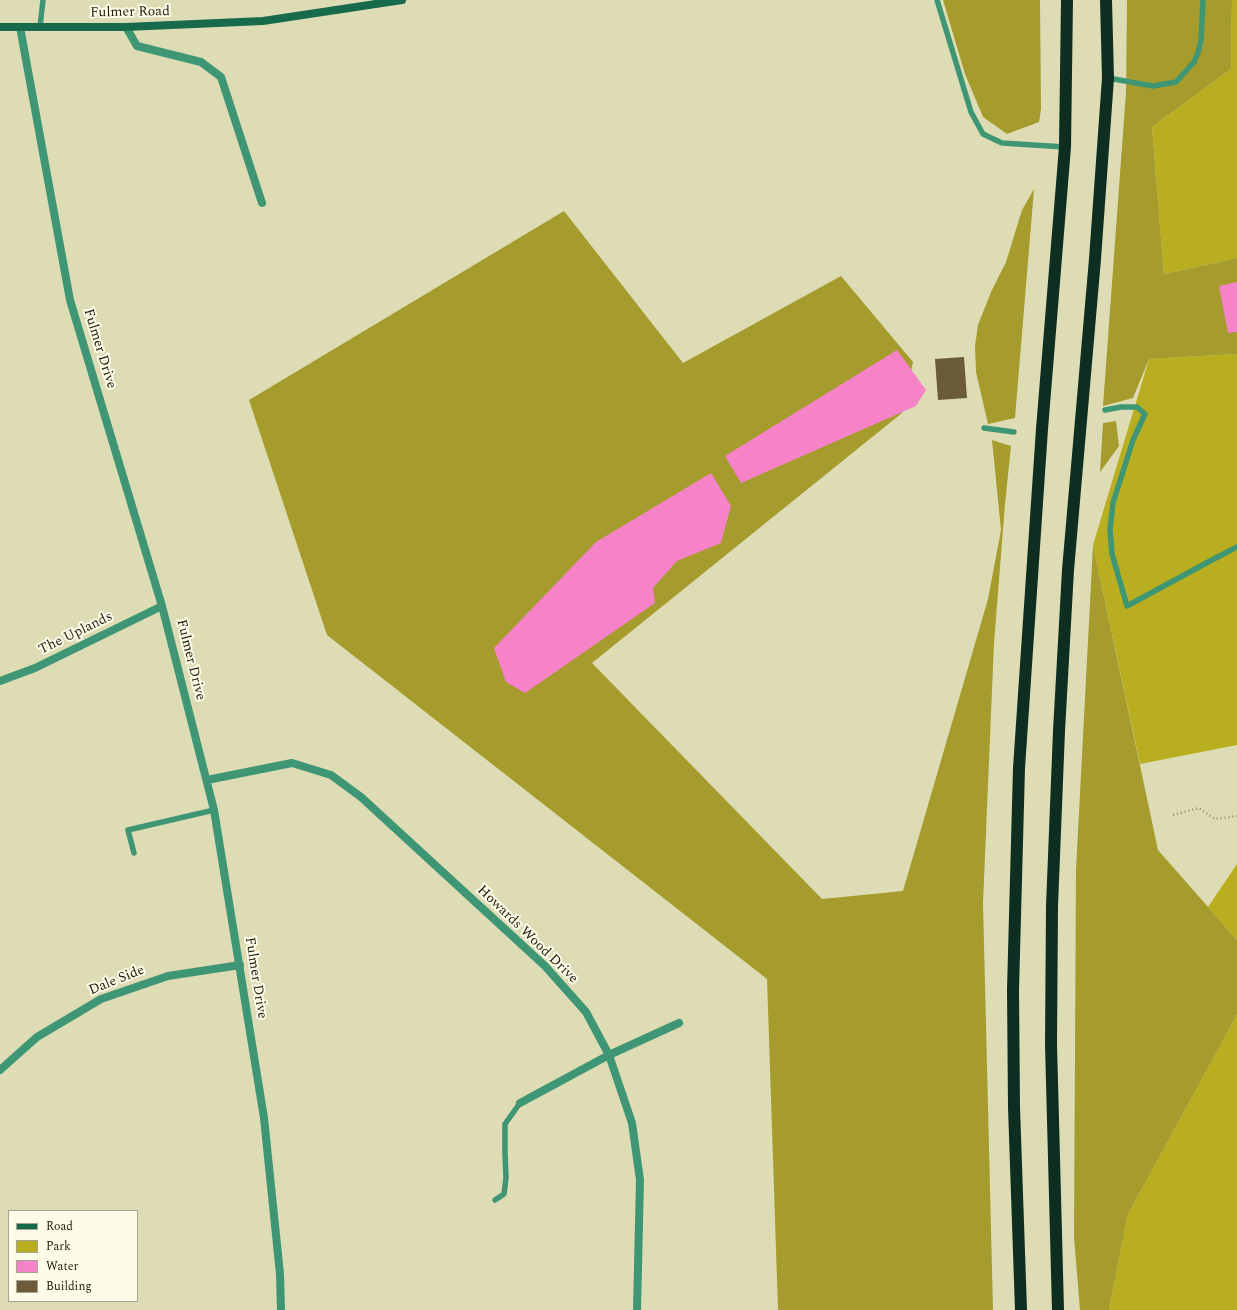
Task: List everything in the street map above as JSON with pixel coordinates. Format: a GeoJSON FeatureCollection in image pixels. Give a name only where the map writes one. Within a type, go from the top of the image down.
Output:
{"type":"FeatureCollection","features":[{"type":"Feature","properties":{"kind":"highway"},"geometry":{"type":"LineString","coordinates":[[1021,1310],[1014,1107],[1013,998],[1019,768],[1042,429],[1065,147],[1068,0]]}},
{"type":"Feature","properties":{"kind":"highway"},"geometry":{"type":"LineString","coordinates":[[1058,1310],[1051,1044],[1052,906],[1059,731],[1069,562],[1094,275],[1108,78],[1106,0]]}},
{"type":"Feature","properties":{"kind":"street","name":"Fulmer Road"},"geometry":{"type":"LineString","coordinates":[[0,26],[126,27],[263,22],[402,0]]}},
{"type":"Feature","properties":{"kind":"street","name":"Fulmer Drive"},"geometry":{"type":"LineString","coordinates":[[20,27],[70,300],[162,606],[214,810],[264,1118],[280,1274],[281,1310]]}},
{"type":"Feature","properties":{"kind":"street"},"geometry":{"type":"LineString","coordinates":[[126,27],[136,46],[201,62],[222,76],[262,203]]}},
{"type":"Feature","properties":{"kind":"street","name":"The Uplands"},"geometry":{"type":"LineString","coordinates":[[0,681],[35,668],[162,606]]}},
{"type":"Feature","properties":{"kind":"street","name":"Howards Wood Drive"},"geometry":{"type":"LineString","coordinates":[[207,780],[292,763],[331,775],[361,797],[545,966],[586,1012],[609,1056],[632,1123],[640,1180],[637,1310]]}},
{"type":"Feature","properties":{"kind":"street","name":"Dale Side"},"geometry":{"type":"LineString","coordinates":[[0,1070],[37,1037],[100,999],[168,976],[240,965]]}},
{"type":"Feature","properties":{"kind":"street"},"geometry":{"type":"LineString","coordinates":[[520,1103],[609,1056],[679,1023]]}},
{"type":"Feature","properties":{"kind":"lane"},"geometry":{"type":"LineString","coordinates":[[40,27],[43,0]]}},
{"type":"Feature","properties":{"kind":"lane"},"geometry":{"type":"LineString","coordinates":[[937,0],[971,112],[983,134],[1002,143],[1065,147]]}},
{"type":"Feature","properties":{"kind":"lane"},"geometry":{"type":"LineString","coordinates":[[1108,78],[1153,86],[1176,82],[1194,62],[1198,54],[1201,40],[1203,0]]}},
{"type":"Feature","properties":{"kind":"lane"},"geometry":{"type":"LineString","coordinates":[[1105,410],[1121,406],[1137,407],[1146,414],[1133,440],[1113,503],[1110,529],[1112,554],[1127,606],[1237,547]]}},
{"type":"Feature","properties":{"kind":"lane"},"geometry":{"type":"LineString","coordinates":[[984,428],[1014,432]]}},
{"type":"Feature","properties":{"kind":"lane"},"geometry":{"type":"LineString","coordinates":[[134,853],[128,830],[214,810]]}},
{"type":"Feature","properties":{"kind":"lane"},"geometry":{"type":"LineString","coordinates":[[495,1200],[504,1194],[506,1178],[505,1124],[520,1103]]}},
{"type":"Feature","properties":{"kind":"path"},"geometry":{"type":"LineString","coordinates":[[1173,815],[1199,808],[1215,818],[1237,816]]}},
{"type":"Feature","properties":{"kind":"green space"},"geometry":{"type":"Polygon","coordinates":[[[1232,0],[1237,0],[1237,258],[1164,274],[1152,127],[1231,69],[1232,0]]]}},
{"type":"Feature","properties":{"kind":"green space"},"geometry":{"type":"Polygon","coordinates":[[[1237,354],[1237,745],[1140,764],[1093,545],[1149,359],[1237,354]]]}},
{"type":"Feature","properties":{"kind":"green space"},"geometry":{"type":"Polygon","coordinates":[[[1237,864],[1237,940],[1208,907],[1237,864]]]}},
{"type":"Feature","properties":{"kind":"green space"},"geometry":{"type":"Polygon","coordinates":[[[1237,1015],[1237,1310],[1109,1310],[1128,1214],[1237,1015]]]}},
{"type":"Feature","properties":{"kind":"shaded area"},"geometry":{"type":"Polygon","coordinates":[[[943,0],[1040,0],[1041,109],[1039,122],[1007,134],[983,117],[965,74],[943,0]]]}},
{"type":"Feature","properties":{"kind":"shaded area"},"geometry":{"type":"Polygon","coordinates":[[[1127,0],[1232,0],[1231,69],[1152,127],[1164,274],[1237,258],[1237,354],[1149,359],[1133,398],[1103,406],[1126,92],[1127,0]]]}},
{"type":"Feature","properties":{"kind":"shaded area"},"geometry":{"type":"Polygon","coordinates":[[[1034,189],[1015,418],[988,424],[976,372],[975,346],[978,325],[991,292],[1006,262],[1022,210],[1034,189]]]}},
{"type":"Feature","properties":{"kind":"shaded area"},"geometry":{"type":"Polygon","coordinates":[[[564,211],[683,363],[841,276],[913,362],[902,413],[592,663],[822,899],[903,891],[988,599],[1001,530],[992,440],[1011,446],[994,643],[983,903],[993,1310],[778,1310],[767,979],[327,635],[249,400],[564,211]]]}},
{"type":"Feature","properties":{"kind":"shaded area"},"geometry":{"type":"Polygon","coordinates":[[[1116,421],[1119,446],[1100,472],[1103,423],[1116,421]]]}},
{"type":"Feature","properties":{"kind":"shaded area"},"geometry":{"type":"Polygon","coordinates":[[[1093,545],[1158,850],[1237,940],[1237,1015],[1128,1214],[1109,1310],[1080,1310],[1074,1237],[1076,870],[1093,545]]]}},
{"type":"Feature","properties":{"kind":"water"},"geometry":{"type":"Polygon","coordinates":[[[1237,282],[1237,332],[1228,333],[1219,286],[1237,282]]]}},
{"type":"Feature","properties":{"kind":"water"},"geometry":{"type":"Polygon","coordinates":[[[897,350],[926,390],[916,406],[741,483],[725,456],[897,350]]]}},
{"type":"Feature","properties":{"kind":"water"},"geometry":{"type":"Polygon","coordinates":[[[711,473],[731,506],[721,543],[677,561],[653,588],[655,603],[525,693],[506,682],[494,648],[596,542],[711,473]]]}},
{"type":"Feature","properties":{"kind":"building"},"geometry":{"type":"Polygon","coordinates":[[[964,357],[967,398],[938,400],[935,359],[964,357]]]}}]}
